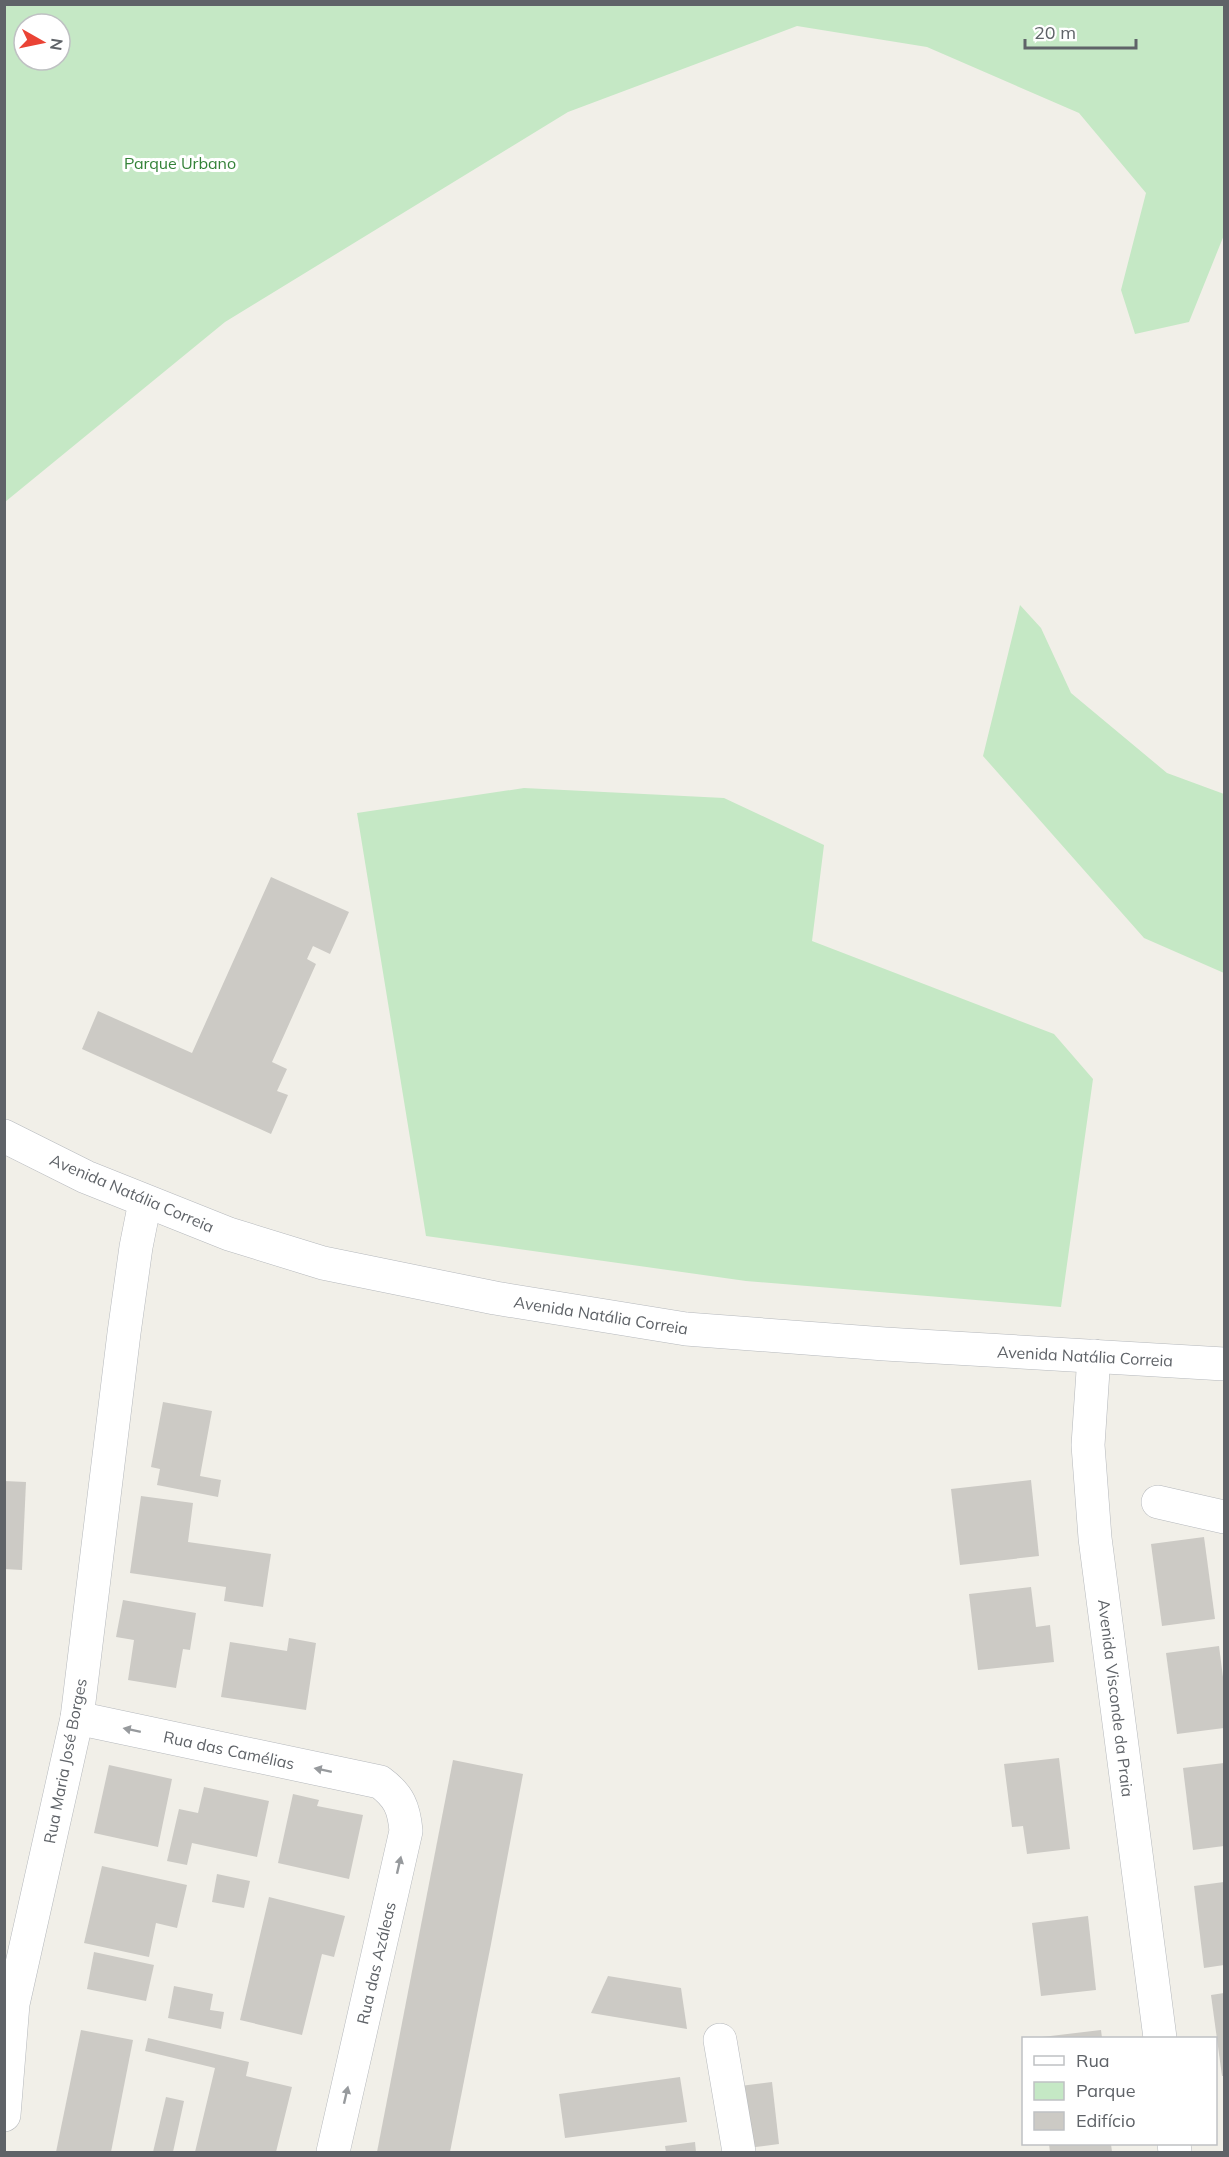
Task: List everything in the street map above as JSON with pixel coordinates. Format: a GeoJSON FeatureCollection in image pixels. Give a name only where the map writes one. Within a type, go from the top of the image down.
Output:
{"type":"FeatureCollection","features":[{"type":"Feature","properties":{"kind":"street","name":"Avenida Natália Correia"},"geometry":{"type":"LineString","coordinates":[[4,1136],[86,1177],[228,1234],[323,1263],[518,1302],[686,1329],[885,1344],[1224,1364]]}},
{"type":"Feature","properties":{"kind":"street","name":"Rua Maria José Borges"},"geometry":{"type":"LineString","coordinates":[[4,2115],[9,2004],[77,1718],[124,1333],[145,1202]]}},
{"type":"Feature","properties":{"kind":"street","name":"Avenida Visconde da Praia"},"geometry":{"type":"LineString","coordinates":[[1094,1356],[1088,1445],[1095,1538],[1160,2037]]}},
{"type":"Feature","properties":{"kind":"street"},"geometry":{"type":"LineString","coordinates":[[1158,1502],[1224,1517]]}},
{"type":"Feature","properties":{"kind":"street","name":"Rua das Camélias"},"geometry":{"type":"LineString","coordinates":[[77,1718],[380,1782]]}},
{"type":"Feature","properties":{"kind":"street","name":"Rua das Azáleas"},"geometry":{"type":"LineString","coordinates":[[333,2152],[406,1831],[404,1809],[395,1793],[380,1782]]}},
{"type":"Feature","properties":{"kind":"street"},"geometry":{"type":"LineString","coordinates":[[720,2040],[739,2152]]}},
{"type":"Feature","properties":{"kind":"green space","name":"Parque Urbano"},"geometry":{"type":"Polygon","coordinates":[[[5,4],[1224,5],[1224,235],[1189,322],[1135,334],[1121,290],[1146,193],[1079,113],[927,47],[797,26],[568,112],[225,322],[5,502],[5,4]]]}},
{"type":"Feature","properties":{"kind":"green space"},"geometry":{"type":"Polygon","coordinates":[[[1020,605],[1041,628],[1071,693],[1167,773],[1224,794],[1224,973],[1144,938],[983,756],[1020,605]]]}},
{"type":"Feature","properties":{"kind":"green space"},"geometry":{"type":"Polygon","coordinates":[[[524,788],[724,798],[824,845],[812,941],[1054,1034],[1093,1079],[1061,1307],[746,1281],[426,1236],[357,813],[524,788]]]}},
{"type":"Feature","properties":{"kind":"building"},"geometry":{"type":"Polygon","coordinates":[[[271,877],[349,912],[330,954],[313,946],[307,959],[316,964],[272,1062],[287,1069],[277,1091],[288,1095],[271,1134],[82,1049],[98,1011],[192,1053],[271,877]]]}},
{"type":"Feature","properties":{"kind":"building"},"geometry":{"type":"Polygon","coordinates":[[[163,1402],[212,1411],[200,1476],[221,1480],[218,1497],[157,1485],[160,1469],[151,1467],[163,1402]]]}},
{"type":"Feature","properties":{"kind":"building"},"geometry":{"type":"Polygon","coordinates":[[[1031,1480],[1039,1556],[960,1565],[951,1489],[1031,1480]]]}},
{"type":"Feature","properties":{"kind":"building"},"geometry":{"type":"Polygon","coordinates":[[[4,1481],[26,1482],[22,1570],[4,1569],[4,1481]]]}},
{"type":"Feature","properties":{"kind":"building"},"geometry":{"type":"Polygon","coordinates":[[[141,1496],[193,1503],[188,1542],[271,1554],[263,1607],[224,1601],[226,1587],[130,1573],[141,1496]]]}},
{"type":"Feature","properties":{"kind":"building"},"geometry":{"type":"Polygon","coordinates":[[[1204,1537],[1215,1619],[1162,1626],[1151,1544],[1204,1537]]]}},
{"type":"Feature","properties":{"kind":"building"},"geometry":{"type":"Polygon","coordinates":[[[1031,1587],[1036,1627],[1050,1625],[1054,1662],[978,1670],[969,1594],[1031,1587]]]}},
{"type":"Feature","properties":{"kind":"building"},"geometry":{"type":"Polygon","coordinates":[[[123,1600],[196,1613],[190,1650],[183,1649],[176,1688],[128,1680],[134,1640],[116,1637],[123,1600]]]}},
{"type":"Feature","properties":{"kind":"building"},"geometry":{"type":"Polygon","coordinates":[[[289,1638],[316,1643],[306,1710],[221,1697],[230,1642],[287,1651],[289,1638]]]}},
{"type":"Feature","properties":{"kind":"building"},"geometry":{"type":"Polygon","coordinates":[[[1219,1646],[1224,1685],[1224,1728],[1177,1734],[1166,1653],[1219,1646]]]}},
{"type":"Feature","properties":{"kind":"building"},"geometry":{"type":"Polygon","coordinates":[[[1059,1758],[1070,1849],[1027,1854],[1023,1826],[1012,1827],[1004,1764],[1059,1758]]]}},
{"type":"Feature","properties":{"kind":"building"},"geometry":{"type":"Polygon","coordinates":[[[453,1760],[523,1774],[491,1944],[450,2152],[377,2152],[453,1760]]]}},
{"type":"Feature","properties":{"kind":"building"},"geometry":{"type":"Polygon","coordinates":[[[1224,1763],[1224,1846],[1193,1850],[1183,1768],[1224,1763]]]}},
{"type":"Feature","properties":{"kind":"building"},"geometry":{"type":"Polygon","coordinates":[[[109,1765],[172,1779],[158,1847],[94,1833],[109,1765]]]}},
{"type":"Feature","properties":{"kind":"building"},"geometry":{"type":"Polygon","coordinates":[[[204,1787],[269,1801],[257,1857],[192,1843],[187,1865],[167,1861],[179,1809],[198,1813],[204,1787]]]}},
{"type":"Feature","properties":{"kind":"building"},"geometry":{"type":"Polygon","coordinates":[[[293,1794],[319,1800],[317,1806],[363,1815],[349,1879],[278,1863],[293,1794]]]}},
{"type":"Feature","properties":{"kind":"building"},"geometry":{"type":"Polygon","coordinates":[[[102,1866],[187,1885],[177,1928],[156,1923],[149,1957],[84,1943],[102,1866]]]}},
{"type":"Feature","properties":{"kind":"building"},"geometry":{"type":"Polygon","coordinates":[[[217,1874],[250,1881],[244,1908],[212,1902],[217,1874]]]}},
{"type":"Feature","properties":{"kind":"building"},"geometry":{"type":"Polygon","coordinates":[[[1224,1882],[1224,1965],[1204,1968],[1194,1886],[1224,1882]]]}},
{"type":"Feature","properties":{"kind":"building"},"geometry":{"type":"Polygon","coordinates":[[[269,1897],[345,1916],[334,1957],[322,1954],[302,2035],[240,2020],[269,1897]]]}},
{"type":"Feature","properties":{"kind":"building"},"geometry":{"type":"Polygon","coordinates":[[[1088,1916],[1096,1990],[1041,1996],[1032,1923],[1088,1916]]]}},
{"type":"Feature","properties":{"kind":"building"},"geometry":{"type":"Polygon","coordinates":[[[94,1952],[154,1965],[146,2001],[87,1989],[94,1952]]]}},
{"type":"Feature","properties":{"kind":"building"},"geometry":{"type":"Polygon","coordinates":[[[608,1976],[681,1988],[687,2029],[591,2013],[608,1976]]]}},
{"type":"Feature","properties":{"kind":"building"},"geometry":{"type":"Polygon","coordinates":[[[174,1986],[213,1994],[210,2010],[224,2012],[221,2029],[168,2018],[174,1986]]]}},
{"type":"Feature","properties":{"kind":"building"},"geometry":{"type":"Polygon","coordinates":[[[1224,1993],[1224,2076],[1222,2076],[1211,1995],[1224,1993]]]}},
{"type":"Feature","properties":{"kind":"building"},"geometry":{"type":"Polygon","coordinates":[[[81,2030],[133,2040],[111,2152],[56,2152],[81,2030]]]}},
{"type":"Feature","properties":{"kind":"building"},"geometry":{"type":"Polygon","coordinates":[[[1101,2030],[1102,2037],[1042,2037],[1101,2030]]]}},
{"type":"Feature","properties":{"kind":"building"},"geometry":{"type":"Polygon","coordinates":[[[148,2038],[249,2062],[246,2076],[292,2087],[276,2152],[195,2152],[215,2068],[145,2051],[148,2038]]]}},
{"type":"Feature","properties":{"kind":"building"},"geometry":{"type":"Polygon","coordinates":[[[680,2077],[687,2122],[565,2138],[559,2094],[680,2077]]]}},
{"type":"Feature","properties":{"kind":"building"},"geometry":{"type":"Polygon","coordinates":[[[772,2082],[779,2144],[747,2148],[740,2086],[772,2082]]]}},
{"type":"Feature","properties":{"kind":"building"},"geometry":{"type":"Polygon","coordinates":[[[166,2097],[184,2101],[173,2152],[153,2152],[166,2097]]]}},
{"type":"Feature","properties":{"kind":"building"},"geometry":{"type":"Polygon","coordinates":[[[695,2142],[696,2152],[666,2152],[665,2146],[695,2142]]]}},
{"type":"Feature","properties":{"kind":"building"},"geometry":{"type":"Polygon","coordinates":[[[1049,2145],[1111,2145],[1112,2152],[1050,2152],[1049,2145]]]}}]}
